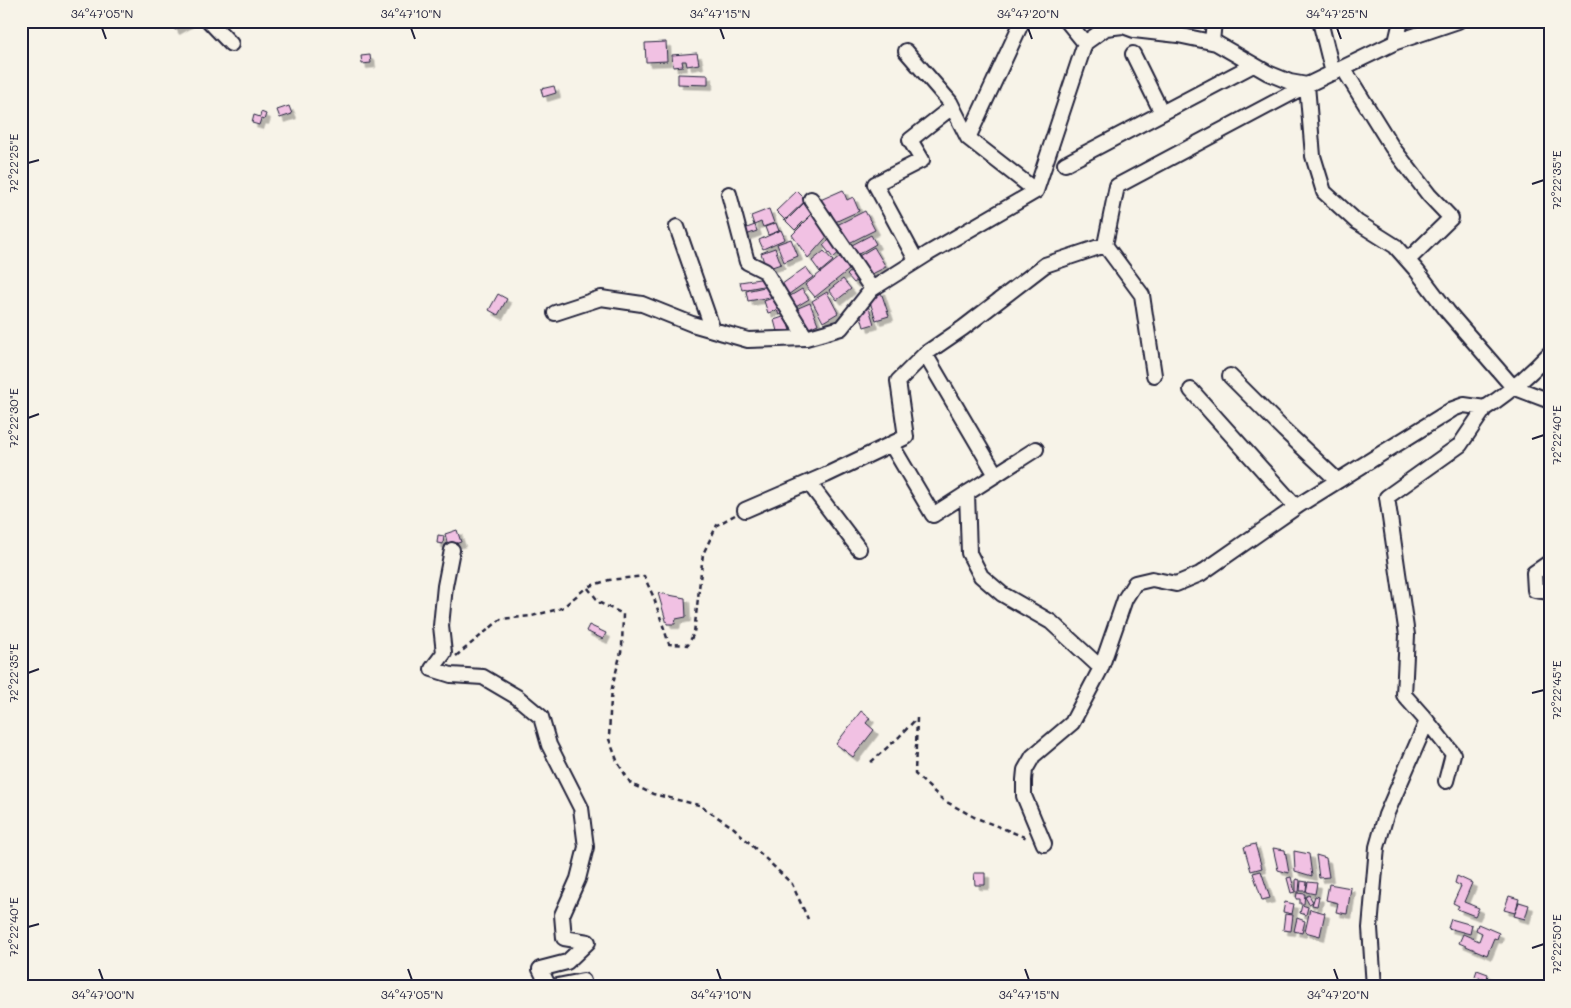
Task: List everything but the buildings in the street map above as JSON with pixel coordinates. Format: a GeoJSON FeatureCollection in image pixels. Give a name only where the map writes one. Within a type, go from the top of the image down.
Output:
{"type":"FeatureCollection","features":[{"type":"Feature","properties":{"kind":"street"},"geometry":{"type":"LineString","coordinates":[[209,21],[231,44]]}},
{"type":"Feature","properties":{"kind":"street"},"geometry":{"type":"LineString","coordinates":[[1066,21],[1086,43]]}},
{"type":"Feature","properties":{"kind":"street"},"geometry":{"type":"LineString","coordinates":[[1212,42],[1214,21]]}},
{"type":"Feature","properties":{"kind":"street"},"geometry":{"type":"LineString","coordinates":[[1320,21],[1338,71],[1392,147],[1429,195],[1451,218],[1408,260]]}},
{"type":"Feature","properties":{"kind":"street"},"geometry":{"type":"LineString","coordinates":[[1396,42],[1401,21]]}},
{"type":"Feature","properties":{"kind":"street"},"geometry":{"type":"LineString","coordinates":[[1154,375],[1142,295],[1105,245],[1117,186],[1308,84],[1396,42],[1458,21]]}},
{"type":"Feature","properties":{"kind":"street"},"geometry":{"type":"LineString","coordinates":[[968,138],[1021,24]]}},
{"type":"Feature","properties":{"kind":"street"},"geometry":{"type":"LineString","coordinates":[[555,313],[601,298],[642,304],[692,324],[748,340],[806,338],[841,328],[872,289],[916,260],[1036,191],[1086,43],[1106,28],[1129,25],[1134,30],[1178,35],[1212,42],[1268,73],[1290,82],[1308,84]]}},
{"type":"Feature","properties":{"kind":"street"},"geometry":{"type":"LineString","coordinates":[[906,51],[950,102],[968,138],[1036,191]]}},
{"type":"Feature","properties":{"kind":"street"},"geometry":{"type":"LineString","coordinates":[[1133,54],[1162,113]]}},
{"type":"Feature","properties":{"kind":"street"},"geometry":{"type":"LineString","coordinates":[[1065,164],[1253,65]]}},
{"type":"Feature","properties":{"kind":"street"},"geometry":{"type":"LineString","coordinates":[[1308,84],[1312,156],[1324,192],[1357,222],[1395,246],[1448,312],[1513,387],[1550,401]]}},
{"type":"Feature","properties":{"kind":"street"},"geometry":{"type":"LineString","coordinates":[[916,260],[875,184],[922,160],[910,140],[952,107]]}},
{"type":"Feature","properties":{"kind":"street"},"geometry":{"type":"LineString","coordinates":[[729,194],[747,262],[765,271],[806,338]]}},
{"type":"Feature","properties":{"kind":"street"},"geometry":{"type":"LineString","coordinates":[[811,199],[872,289]]}},
{"type":"Feature","properties":{"kind":"street"},"geometry":{"type":"LineString","coordinates":[[677,227],[713,330]]}},
{"type":"Feature","properties":{"kind":"street"},"geometry":{"type":"LineString","coordinates":[[746,510],[809,483],[906,437],[898,381],[925,354],[963,328],[1045,265],[1105,245]]}},
{"type":"Feature","properties":{"kind":"street"},"geometry":{"type":"LineString","coordinates":[[1446,781],[1454,754],[1404,694],[1407,635],[1387,497],[1460,445],[1485,408],[1513,387],[1550,353]]}},
{"type":"Feature","properties":{"kind":"street"},"geometry":{"type":"LineString","coordinates":[[925,354],[996,475]]}},
{"type":"Feature","properties":{"kind":"street"},"geometry":{"type":"LineString","coordinates":[[1230,376],[1338,480]]}},
{"type":"Feature","properties":{"kind":"street"},"geometry":{"type":"LineString","coordinates":[[1191,390],[1296,507]]}},
{"type":"Feature","properties":{"kind":"street"},"geometry":{"type":"LineString","coordinates":[[1044,844],[1024,796],[1025,770],[1033,756],[1072,723],[1101,668],[1125,599],[1135,583],[1152,579],[1176,584],[1200,574],[1296,507],[1453,409],[1464,406],[1485,408]]}},
{"type":"Feature","properties":{"kind":"street"},"geometry":{"type":"LineString","coordinates":[[891,444],[933,515],[1036,449]]}},
{"type":"Feature","properties":{"kind":"street"},"geometry":{"type":"LineString","coordinates":[[809,483],[859,549]]}},
{"type":"Feature","properties":{"kind":"street"},"geometry":{"type":"LineString","coordinates":[[967,493],[969,553],[981,576],[1002,594],[1051,622],[1101,668]]}},
{"type":"Feature","properties":{"kind":"street"},"geometry":{"type":"LineString","coordinates":[[452,550],[445,586],[441,626],[444,653],[432,669],[451,675],[483,677],[517,697],[541,717],[549,745],[581,808],[586,846],[578,879],[562,915],[564,938],[588,942],[567,962],[540,969],[550,987],[583,982]]}},
{"type":"Feature","properties":{"kind":"street"},"geometry":{"type":"LineString","coordinates":[[1550,562],[1534,573],[1535,590],[1550,592]]}},
{"type":"Feature","properties":{"kind":"street"},"geometry":{"type":"LineString","coordinates":[[1374,987],[1370,928],[1377,847],[1386,815],[1427,720]]}},
{"type":"Feature","properties":{"kind":"path"},"geometry":{"type":"LineString","coordinates":[[437,670],[473,644],[501,619],[532,616],[562,608],[587,587],[609,580],[644,576],[670,644],[688,645],[694,632],[703,554],[716,525],[746,510]]}},
{"type":"Feature","properties":{"kind":"path"},"geometry":{"type":"LineString","coordinates":[[587,587],[600,603],[623,614],[622,648],[612,688],[609,739],[618,763],[631,784],[653,794],[699,805],[734,828],[792,884],[808,919]]}},
{"type":"Feature","properties":{"kind":"path"},"geometry":{"type":"LineString","coordinates":[[871,762],[917,718],[916,774],[943,800],[966,813],[1044,844]]}}]}
